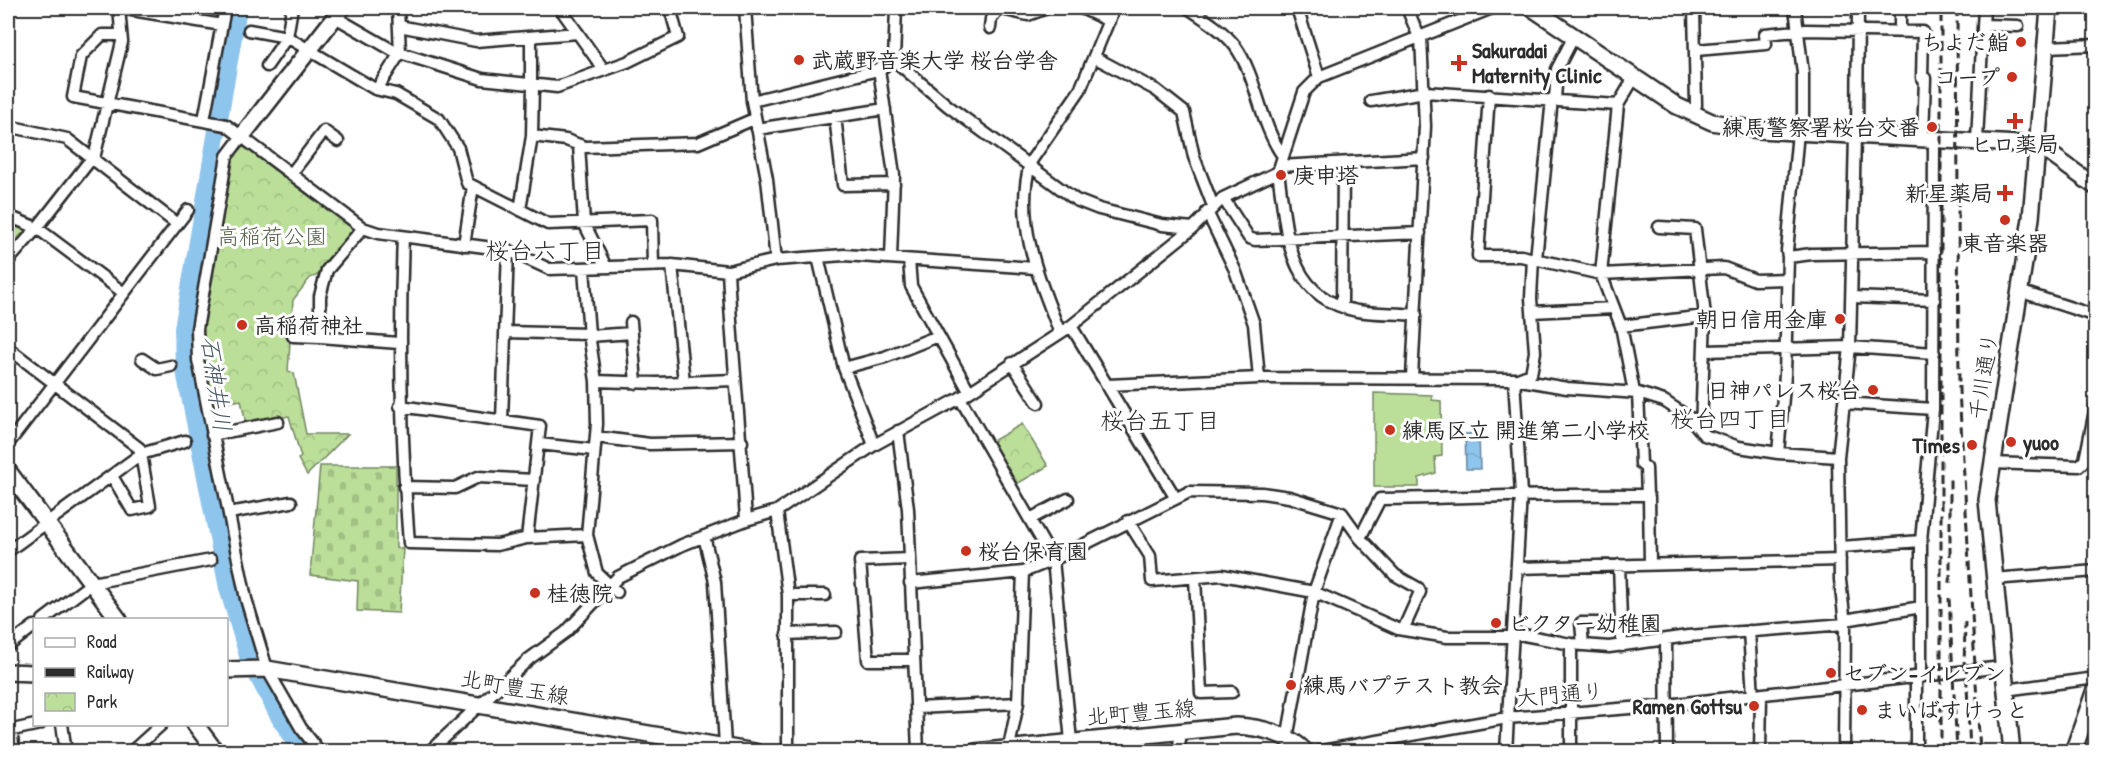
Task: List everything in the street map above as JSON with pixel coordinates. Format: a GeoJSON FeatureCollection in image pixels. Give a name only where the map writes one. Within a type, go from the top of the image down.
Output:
{"type":"FeatureCollection","features":[{"type":"Feature","properties":{"kind":"main road"},"geometry":{"type":"LineString","coordinates":[[1532,8],[1634,78],[1693,114],[1727,126],[2038,145],[2096,187]]}},
{"type":"Feature","properties":{"kind":"main road","name":"千川通り"},"geometry":{"type":"LineString","coordinates":[[2012,752],[1993,579],[1987,500],[2032,209],[2049,8]]}},
{"type":"Feature","properties":{"kind":"main road"},"geometry":{"type":"LineString","coordinates":[[242,136],[339,12]]}},
{"type":"Feature","properties":{"kind":"main road"},"geometry":{"type":"LineString","coordinates":[[8,471],[118,618]]}},
{"type":"Feature","properties":{"kind":"main road","name":"北町豊玉線"},"geometry":{"type":"LineString","coordinates":[[233,670],[267,669],[725,745],[755,752]]}},
{"type":"Feature","properties":{"kind":"main road"},"geometry":{"type":"LineString","coordinates":[[8,672],[33,673]]}},
{"type":"Feature","properties":{"kind":"main road"},"geometry":{"type":"LineString","coordinates":[[2073,752],[2096,687]]}},
{"type":"Feature","properties":{"kind":"main road"},"geometry":{"type":"LineString","coordinates":[[196,726],[216,752]]}},
{"type":"Feature","properties":{"kind":"main road","name":"北町豊玉線"},"geometry":{"type":"LineString","coordinates":[[975,752],[1222,727],[1250,727],[1287,739],[1306,752]]}},
{"type":"Feature","properties":{"kind":"street"},"geometry":{"type":"LineString","coordinates":[[8,261],[92,159],[107,105],[121,35],[119,8],[222,25]]}},
{"type":"Feature","properties":{"kind":"street"},"geometry":{"type":"LineString","coordinates":[[207,121],[225,8]]}},
{"type":"Feature","properties":{"kind":"street"},"geometry":{"type":"LineString","coordinates":[[267,66],[287,38],[292,8]]}},
{"type":"Feature","properties":{"kind":"street"},"geometry":{"type":"LineString","coordinates":[[377,89],[399,53],[398,8]]}},
{"type":"Feature","properties":{"kind":"street"},"geometry":{"type":"LineString","coordinates":[[560,8],[604,70]]}},
{"type":"Feature","properties":{"kind":"street"},"geometry":{"type":"LineString","coordinates":[[339,12],[399,53],[482,79],[557,87],[604,70],[678,37],[670,8]]}},
{"type":"Feature","properties":{"kind":"street"},"geometry":{"type":"LineString","coordinates":[[745,8],[752,101],[767,179],[776,260]]}},
{"type":"Feature","properties":{"kind":"street"},"geometry":{"type":"LineString","coordinates":[[894,60],[897,8]]}},
{"type":"Feature","properties":{"kind":"street"},"geometry":{"type":"LineString","coordinates":[[990,28],[991,19],[998,8],[1028,15],[1047,8]]}},
{"type":"Feature","properties":{"kind":"street"},"geometry":{"type":"LineString","coordinates":[[1081,8],[1109,21]]}},
{"type":"Feature","properties":{"kind":"street"},"geometry":{"type":"LineString","coordinates":[[1060,333],[1035,268],[1024,207],[1030,165],[1080,90],[1114,8]]}},
{"type":"Feature","properties":{"kind":"street"},"geometry":{"type":"LineString","coordinates":[[1188,8],[1234,45],[1244,64],[1280,165],[1288,237],[1298,269],[1308,287],[1354,310],[1416,315]]}},
{"type":"Feature","properties":{"kind":"street"},"geometry":{"type":"LineString","coordinates":[[1298,8],[1319,77]]}},
{"type":"Feature","properties":{"kind":"street"},"geometry":{"type":"LineString","coordinates":[[1407,8],[1420,37],[1425,92],[1424,158],[1412,378]]}},
{"type":"Feature","properties":{"kind":"street"},"geometry":{"type":"LineString","coordinates":[[1280,165],[1304,92],[1319,77],[1492,8]]}},
{"type":"Feature","properties":{"kind":"street"},"geometry":{"type":"LineString","coordinates":[[1693,114],[1696,105],[1694,8]]}},
{"type":"Feature","properties":{"kind":"street"},"geometry":{"type":"LineString","coordinates":[[1778,453],[1787,348],[1788,229],[1800,132],[1803,73],[1795,8]]}},
{"type":"Feature","properties":{"kind":"street"},"geometry":{"type":"LineString","coordinates":[[1844,752],[1845,622],[1840,560],[1838,457],[1850,347],[1858,8]]}},
{"type":"Feature","properties":{"kind":"street"},"geometry":{"type":"LineString","coordinates":[[1900,8],[1900,32]]}},
{"type":"Feature","properties":{"kind":"street"},"geometry":{"type":"LineString","coordinates":[[1977,141],[1985,25],[1984,8]]}},
{"type":"Feature","properties":{"kind":"street"},"geometry":{"type":"LineString","coordinates":[[1985,25],[2018,26]]}},
{"type":"Feature","properties":{"kind":"street"},"geometry":{"type":"LineString","coordinates":[[399,26],[476,40],[578,33]]}},
{"type":"Feature","properties":{"kind":"street"},"geometry":{"type":"LineString","coordinates":[[249,30],[287,38],[377,89],[396,94],[439,119],[452,134],[467,183],[548,224],[652,220],[653,266]]}},
{"type":"Feature","properties":{"kind":"street"},"geometry":{"type":"LineString","coordinates":[[1696,50],[1766,44],[1765,34],[1799,31],[1858,30],[1923,33],[1923,78],[1934,252],[1934,353],[1933,409],[1921,541],[1916,752]]}},
{"type":"Feature","properties":{"kind":"street"},"geometry":{"type":"LineString","coordinates":[[121,35],[102,35],[81,57],[73,98],[226,125],[363,228],[402,237],[508,250],[549,269],[672,265],[728,271],[776,260],[844,255],[1035,268]]}},
{"type":"Feature","properties":{"kind":"street"},"geometry":{"type":"LineString","coordinates":[[1516,379],[1531,374],[1533,370],[1535,352],[1532,312],[1534,258],[1553,99],[1557,69],[1574,36]]}},
{"type":"Feature","properties":{"kind":"street"},"geometry":{"type":"LineString","coordinates":[[520,210],[532,136],[531,37]]}},
{"type":"Feature","properties":{"kind":"street"},"geometry":{"type":"LineString","coordinates":[[2047,46],[2096,45]]}},
{"type":"Feature","properties":{"kind":"street"},"geometry":{"type":"LineString","coordinates":[[1094,57],[1156,90],[1184,112],[1194,157],[1210,209],[1254,324],[1258,378]]}},
{"type":"Feature","properties":{"kind":"street"},"geometry":{"type":"LineString","coordinates":[[752,101],[879,69],[894,60]]}},
{"type":"Feature","properties":{"kind":"street"},"geometry":{"type":"LineString","coordinates":[[894,60],[948,106],[1085,205],[1162,225],[1193,228]]}},
{"type":"Feature","properties":{"kind":"street"},"geometry":{"type":"LineString","coordinates":[[879,69],[894,184],[891,258]]}},
{"type":"Feature","properties":{"kind":"street"},"geometry":{"type":"LineString","coordinates":[[1634,78],[1618,105],[1601,274],[1620,326],[1636,393],[1641,464],[1646,468],[1650,564]]}},
{"type":"Feature","properties":{"kind":"street"},"geometry":{"type":"LineString","coordinates":[[1371,101],[1425,92],[1618,105]]}},
{"type":"Feature","properties":{"kind":"street"},"geometry":{"type":"LineString","coordinates":[[1489,95],[1478,256],[1534,258],[1601,274],[1724,268],[1755,280],[1787,279]]}},
{"type":"Feature","properties":{"kind":"street"},"geometry":{"type":"LineString","coordinates":[[532,136],[566,140],[585,147],[698,143],[755,124],[885,109]]}},
{"type":"Feature","properties":{"kind":"street"},"geometry":{"type":"LineString","coordinates":[[835,116],[843,185],[894,184]]}},
{"type":"Feature","properties":{"kind":"street"},"geometry":{"type":"LineString","coordinates":[[8,126],[67,139],[177,224]]}},
{"type":"Feature","properties":{"kind":"street"},"geometry":{"type":"LineString","coordinates":[[291,174],[324,131],[338,141]]}},
{"type":"Feature","properties":{"kind":"street"},"geometry":{"type":"LineString","coordinates":[[242,136],[227,156],[196,329],[198,360],[246,599],[267,669],[302,728],[320,752]]}},
{"type":"Feature","properties":{"kind":"street"},"geometry":{"type":"LineString","coordinates":[[579,145],[584,222],[606,267]]}},
{"type":"Feature","properties":{"kind":"street"},"geometry":{"type":"LineString","coordinates":[[429,752],[529,659],[566,632],[613,589],[618,577],[704,536],[777,511],[874,445],[964,395],[1071,326],[1193,228],[1223,198],[1280,165],[1343,164],[1424,158]]}},
{"type":"Feature","properties":{"kind":"street"},"geometry":{"type":"LineString","coordinates":[[1342,306],[1343,164]]}},
{"type":"Feature","properties":{"kind":"street"},"geometry":{"type":"LineString","coordinates":[[464,245],[473,186]]}},
{"type":"Feature","properties":{"kind":"street"},"geometry":{"type":"LineString","coordinates":[[1223,198],[1249,238],[1255,240],[1420,233]]}},
{"type":"Feature","properties":{"kind":"street"},"geometry":{"type":"LineString","coordinates":[[8,444],[188,210]]}},
{"type":"Feature","properties":{"kind":"street"},"geometry":{"type":"LineString","coordinates":[[8,216],[37,228],[124,293]]}},
{"type":"Feature","properties":{"kind":"street"},"geometry":{"type":"LineString","coordinates":[[1659,227],[1695,229],[1705,316],[1706,351],[1701,430]]}},
{"type":"Feature","properties":{"kind":"street"},"geometry":{"type":"LineString","coordinates":[[320,337],[320,296],[327,270],[363,228]]}},
{"type":"Feature","properties":{"kind":"street"},"geometry":{"type":"LineString","coordinates":[[402,237],[400,406],[409,543],[496,545],[527,538],[587,535]]}},
{"type":"Feature","properties":{"kind":"street"},"geometry":{"type":"LineString","coordinates":[[502,420],[508,250]]}},
{"type":"Feature","properties":{"kind":"street"},"geometry":{"type":"LineString","coordinates":[[1788,257],[1851,252],[1934,252]]}},
{"type":"Feature","properties":{"kind":"street"},"geometry":{"type":"LineString","coordinates":[[818,256],[844,368],[874,445]]}},
{"type":"Feature","properties":{"kind":"street"},"geometry":{"type":"LineString","coordinates":[[909,260],[911,286],[938,336],[964,395],[1053,560],[1071,741]]}},
{"type":"Feature","properties":{"kind":"street"},"geometry":{"type":"LineString","coordinates":[[672,265],[684,382]]}},
{"type":"Feature","properties":{"kind":"street"},"geometry":{"type":"LineString","coordinates":[[584,269],[589,335],[596,381],[596,437],[587,535],[597,573],[613,589]]}},
{"type":"Feature","properties":{"kind":"street"},"geometry":{"type":"LineString","coordinates":[[728,271],[734,380],[742,442],[746,520]]}},
{"type":"Feature","properties":{"kind":"street"},"geometry":{"type":"LineString","coordinates":[[2019,291],[2096,316]]}},
{"type":"Feature","properties":{"kind":"street"},"geometry":{"type":"LineString","coordinates":[[1852,297],[1934,300]]}},
{"type":"Feature","properties":{"kind":"street"},"geometry":{"type":"LineString","coordinates":[[1532,312],[1614,308]]}},
{"type":"Feature","properties":{"kind":"street"},"geometry":{"type":"LineString","coordinates":[[1620,326],[1705,316]]}},
{"type":"Feature","properties":{"kind":"street"},"geometry":{"type":"LineString","coordinates":[[1071,326],[1175,497]]}},
{"type":"Feature","properties":{"kind":"street"},"geometry":{"type":"LineString","coordinates":[[505,332],[589,335],[631,328],[636,383]]}},
{"type":"Feature","properties":{"kind":"street"},"geometry":{"type":"LineString","coordinates":[[293,336],[399,343]]}},
{"type":"Feature","properties":{"kind":"street"},"geometry":{"type":"LineString","coordinates":[[844,368],[885,357],[938,336]]}},
{"type":"Feature","properties":{"kind":"street"},"geometry":{"type":"LineString","coordinates":[[1706,351],[1850,347],[1934,353]]}},
{"type":"Feature","properties":{"kind":"street"},"geometry":{"type":"LineString","coordinates":[[8,348],[139,448],[150,506],[132,510],[112,476]]}},
{"type":"Feature","properties":{"kind":"street"},"geometry":{"type":"LineString","coordinates":[[142,359],[157,369],[171,366]]}},
{"type":"Feature","properties":{"kind":"street"},"geometry":{"type":"LineString","coordinates":[[1012,363],[1038,403]]}},
{"type":"Feature","properties":{"kind":"street"},"geometry":{"type":"LineString","coordinates":[[1108,386],[1258,378],[1516,379],[1567,388],[1636,393],[1664,401],[1690,418],[1704,435],[1739,447],[1778,453],[1838,457]]}},
{"type":"Feature","properties":{"kind":"street"},"geometry":{"type":"LineString","coordinates":[[1506,752],[1521,494],[1516,379]]}},
{"type":"Feature","properties":{"kind":"street"},"geometry":{"type":"LineString","coordinates":[[596,381],[636,383],[734,380]]}},
{"type":"Feature","properties":{"kind":"street"},"geometry":{"type":"LineString","coordinates":[[1844,403],[1933,409]]}},
{"type":"Feature","properties":{"kind":"street"},"geometry":{"type":"LineString","coordinates":[[400,406],[540,426],[527,538]]}},
{"type":"Feature","properties":{"kind":"street"},"geometry":{"type":"LineString","coordinates":[[1992,463],[2079,466],[2085,460],[2093,437],[2096,406]]}},
{"type":"Feature","properties":{"kind":"street"},"geometry":{"type":"LineString","coordinates":[[212,435],[278,422]]}},
{"type":"Feature","properties":{"kind":"street"},"geometry":{"type":"LineString","coordinates":[[898,432],[908,509],[918,752]]}},
{"type":"Feature","properties":{"kind":"street"},"geometry":{"type":"LineString","coordinates":[[596,437],[650,444],[742,442]]}},
{"type":"Feature","properties":{"kind":"street"},"geometry":{"type":"LineString","coordinates":[[8,551],[141,454],[185,441]]}},
{"type":"Feature","properties":{"kind":"street"},"geometry":{"type":"LineString","coordinates":[[538,444],[594,450]]}},
{"type":"Feature","properties":{"kind":"street"},"geometry":{"type":"LineString","coordinates":[[404,487],[455,488],[478,477],[534,480]]}},
{"type":"Feature","properties":{"kind":"street"},"geometry":{"type":"LineString","coordinates":[[910,583],[1023,572],[1053,560],[1189,492],[1262,493],[1289,497],[1342,513],[1360,538],[1395,575],[1418,588],[1420,592],[1403,630]]}},
{"type":"Feature","properties":{"kind":"street"},"geometry":{"type":"LineString","coordinates":[[1360,538],[1380,499],[1475,498],[1521,494],[1647,496]]}},
{"type":"Feature","properties":{"kind":"street"},"geometry":{"type":"LineString","coordinates":[[1030,519],[1068,499]]}},
{"type":"Feature","properties":{"kind":"street"},"geometry":{"type":"LineString","coordinates":[[229,513],[291,502]]}},
{"type":"Feature","properties":{"kind":"street"},"geometry":{"type":"LineString","coordinates":[[777,511],[788,595],[790,713],[788,752]]}},
{"type":"Feature","properties":{"kind":"street"},"geometry":{"type":"LineString","coordinates":[[1287,739],[1314,592],[1342,513]]}},
{"type":"Feature","properties":{"kind":"street"},"geometry":{"type":"LineString","coordinates":[[1128,521],[1150,556],[1152,580],[1222,575],[1314,592],[1403,630],[1447,637],[1513,635],[1571,644],[1622,646],[1666,639],[1845,622],[1921,607]]}},
{"type":"Feature","properties":{"kind":"street"},"geometry":{"type":"LineString","coordinates":[[704,536],[715,582],[725,745]]}},
{"type":"Feature","properties":{"kind":"street"},"geometry":{"type":"LineString","coordinates":[[1840,547],[1921,541]]}},
{"type":"Feature","properties":{"kind":"street"},"geometry":{"type":"LineString","coordinates":[[909,559],[860,561],[868,660],[914,660]]}},
{"type":"Feature","properties":{"kind":"street"},"geometry":{"type":"LineString","coordinates":[[46,618],[92,583],[211,560]]}},
{"type":"Feature","properties":{"kind":"street"},"geometry":{"type":"LineString","coordinates":[[1517,568],[1840,560]]}},
{"type":"Feature","properties":{"kind":"street"},"geometry":{"type":"LineString","coordinates":[[1619,565],[1622,646]]}},
{"type":"Feature","properties":{"kind":"street"},"geometry":{"type":"LineString","coordinates":[[1993,579],[2096,571]]}},
{"type":"Feature","properties":{"kind":"street"},"geometry":{"type":"LineString","coordinates":[[1008,750],[1018,703],[1023,572]]}},
{"type":"Feature","properties":{"kind":"street"},"geometry":{"type":"LineString","coordinates":[[1195,578],[1201,693],[1232,692]]}},
{"type":"Feature","properties":{"kind":"street"},"geometry":{"type":"LineString","coordinates":[[788,595],[825,595]]}},
{"type":"Feature","properties":{"kind":"street"},"geometry":{"type":"LineString","coordinates":[[1583,645],[1581,623],[1621,623]]}},
{"type":"Feature","properties":{"kind":"street"},"geometry":{"type":"LineString","coordinates":[[8,646],[33,627]]}},
{"type":"Feature","properties":{"kind":"street"},"geometry":{"type":"LineString","coordinates":[[787,634],[836,632]]}},
{"type":"Feature","properties":{"kind":"street"},"geometry":{"type":"LineString","coordinates":[[1749,632],[1757,696],[1760,752]]}},
{"type":"Feature","properties":{"kind":"street"},"geometry":{"type":"LineString","coordinates":[[1666,639],[1666,752]]}},
{"type":"Feature","properties":{"kind":"street"},"geometry":{"type":"LineString","coordinates":[[1571,644],[1571,752]]}},
{"type":"Feature","properties":{"kind":"street","name":"大門通り"},"geometry":{"type":"LineString","coordinates":[[1316,752],[1507,718],[1757,696],[2002,667]]}},
{"type":"Feature","properties":{"kind":"street"},"geometry":{"type":"LineString","coordinates":[[2005,690],[2096,678]]}},
{"type":"Feature","properties":{"kind":"street"},"geometry":{"type":"LineString","coordinates":[[917,708],[1018,703]]}},
{"type":"Feature","properties":{"kind":"street"},"geometry":{"type":"LineString","coordinates":[[14,752],[9,731],[33,726]]}},
{"type":"Feature","properties":{"kind":"street"},"geometry":{"type":"LineString","coordinates":[[62,726],[66,752]]}},
{"type":"Feature","properties":{"kind":"street"},"geometry":{"type":"LineString","coordinates":[[131,752],[160,726]]}},
{"type":"Feature","properties":{"kind":"street"},"geometry":{"type":"LineString","coordinates":[[1178,752],[1181,732]]}},
{"type":"Feature","properties":{"kind":"street"},"geometry":{"type":"LineString","coordinates":[[1387,752],[1391,738]]}},
{"type":"Feature","properties":{"kind":"green space","name":"高稲荷公園"},"geometry":{"type":"Polygon","coordinates":[[[244,145],[354,228],[355,232],[323,273],[310,278],[293,300],[288,371],[294,373],[306,434],[348,434],[307,475],[298,459],[301,457],[289,416],[246,424],[241,400],[209,406],[198,336],[226,167],[244,145]]]}},
{"type":"Feature","properties":{"kind":"green space"},"geometry":{"type":"Polygon","coordinates":[[[10,224],[25,230],[25,234],[12,249],[8,247],[10,224]]]}},
{"type":"Feature","properties":{"kind":"green space"},"geometry":{"type":"Polygon","coordinates":[[[1374,393],[1432,395],[1432,400],[1441,401],[1442,456],[1435,457],[1436,473],[1419,478],[1419,487],[1374,487],[1374,393]]]}},
{"type":"Feature","properties":{"kind":"green space"},"geometry":{"type":"Polygon","coordinates":[[[1022,424],[1048,466],[1015,485],[991,442],[1022,424]]]}},
{"type":"Feature","properties":{"kind":"green space"},"geometry":{"type":"Polygon","coordinates":[[[320,466],[396,466],[396,548],[403,549],[399,613],[357,611],[358,581],[310,575],[320,466]]]}},
{"type":"Feature","properties":{"kind":"water"},"geometry":{"type":"Polygon","coordinates":[[[1479,433],[1480,469],[1466,469],[1465,434],[1479,433]]]}},
{"type":"Feature","properties":{"kind":"waterway","name":"石神井川"},"geometry":{"type":"LineString","coordinates":[[238,8],[183,329],[184,366],[228,588],[249,659],[281,720],[303,752]]}},
{"type":"Feature","properties":{"kind":"railway"},"geometry":{"type":"LineString","coordinates":[[1941,8],[1941,752]]}},
{"type":"Feature","properties":{"kind":"railway"},"geometry":{"type":"LineString","coordinates":[[1957,8],[1959,390],[1980,752]]}},
{"type":"Feature","properties":{"kind":"railway"},"geometry":{"type":"LineString","coordinates":[[1950,475],[1950,583]]}},
{"type":"Feature","properties":{"kind":"railway"},"geometry":{"type":"LineString","coordinates":[[1949,598],[1957,752]]}},
{"type":"Feature","properties":{"kind":"railway"},"geometry":{"type":"LineString","coordinates":[[1964,670],[1965,622]]}},
{"type":"Feature","properties":{"kind":"railway"},"geometry":{"type":"LineString","coordinates":[[1966,663],[1970,752]]}},
{"type":"Feature","properties":{"kind":"place","name":"ちよだ鮨"},"geometry":{"type":"Point","coordinates":[2021,42]}},
{"type":"Feature","properties":{"kind":"place","name":"武蔵野音楽大学 桜台学舎"},"geometry":{"type":"Point","coordinates":[799,60]}},
{"type":"Feature","properties":{"kind":"place","name":"Sakuradai Maternity Clinic"},"geometry":{"type":"Point","coordinates":[1459,63]}},
{"type":"Feature","properties":{"kind":"place","name":"コープ"},"geometry":{"type":"Point","coordinates":[2012,77]}},
{"type":"Feature","properties":{"kind":"place","name":"ヒロ薬局"},"geometry":{"type":"Point","coordinates":[2015,121]}},
{"type":"Feature","properties":{"kind":"place","name":"練馬警察署桜台交番"},"geometry":{"type":"Point","coordinates":[1932,127]}},
{"type":"Feature","properties":{"kind":"place","name":"庚申塔"},"geometry":{"type":"Point","coordinates":[1281,175]}},
{"type":"Feature","properties":{"kind":"place","name":"新星薬局"},"geometry":{"type":"Point","coordinates":[2005,193]}},
{"type":"Feature","properties":{"kind":"place","name":"東音楽器"},"geometry":{"type":"Point","coordinates":[2005,220]}},
{"type":"Feature","properties":{"kind":"place","name":"朝日信用金庫"},"geometry":{"type":"Point","coordinates":[1840,319]}},
{"type":"Feature","properties":{"kind":"place","name":"高稲荷神社"},"geometry":{"type":"Point","coordinates":[242,325]}},
{"type":"Feature","properties":{"kind":"place","name":"日神パレス桜台"},"geometry":{"type":"Point","coordinates":[1873,390]}},
{"type":"Feature","properties":{"kind":"place","name":"練馬区立 開進第二小学校"},"geometry":{"type":"Point","coordinates":[1390,430]}},
{"type":"Feature","properties":{"kind":"place","name":"yuoo"},"geometry":{"type":"Point","coordinates":[2011,442]}},
{"type":"Feature","properties":{"kind":"place","name":"Times"},"geometry":{"type":"Point","coordinates":[1972,445]}},
{"type":"Feature","properties":{"kind":"place","name":"桜台保育園"},"geometry":{"type":"Point","coordinates":[966,551]}},
{"type":"Feature","properties":{"kind":"place","name":"桂徳院"},"geometry":{"type":"Point","coordinates":[535,593]}},
{"type":"Feature","properties":{"kind":"place","name":"ビクター幼稚園"},"geometry":{"type":"Point","coordinates":[1496,623]}},
{"type":"Feature","properties":{"kind":"place","name":"セブン-イレブン"},"geometry":{"type":"Point","coordinates":[1831,673]}},
{"type":"Feature","properties":{"kind":"place","name":"練馬バプテスト教会"},"geometry":{"type":"Point","coordinates":[1291,685]}},
{"type":"Feature","properties":{"kind":"place","name":"Ramen Gottsu"},"geometry":{"type":"Point","coordinates":[1754,706]}},
{"type":"Feature","properties":{"kind":"place","name":"まいばすけっと"},"geometry":{"type":"Point","coordinates":[1862,710]}},
{"type":"Feature","properties":{"kind":"district","name":"桜台六丁目"},"geometry":{"type":"Point","coordinates":[545,251]}},
{"type":"Feature","properties":{"kind":"district","name":"桜台四丁目"},"geometry":{"type":"Point","coordinates":[1730,419]}},
{"type":"Feature","properties":{"kind":"district","name":"桜台五丁目"},"geometry":{"type":"Point","coordinates":[1160,421]}}]}
